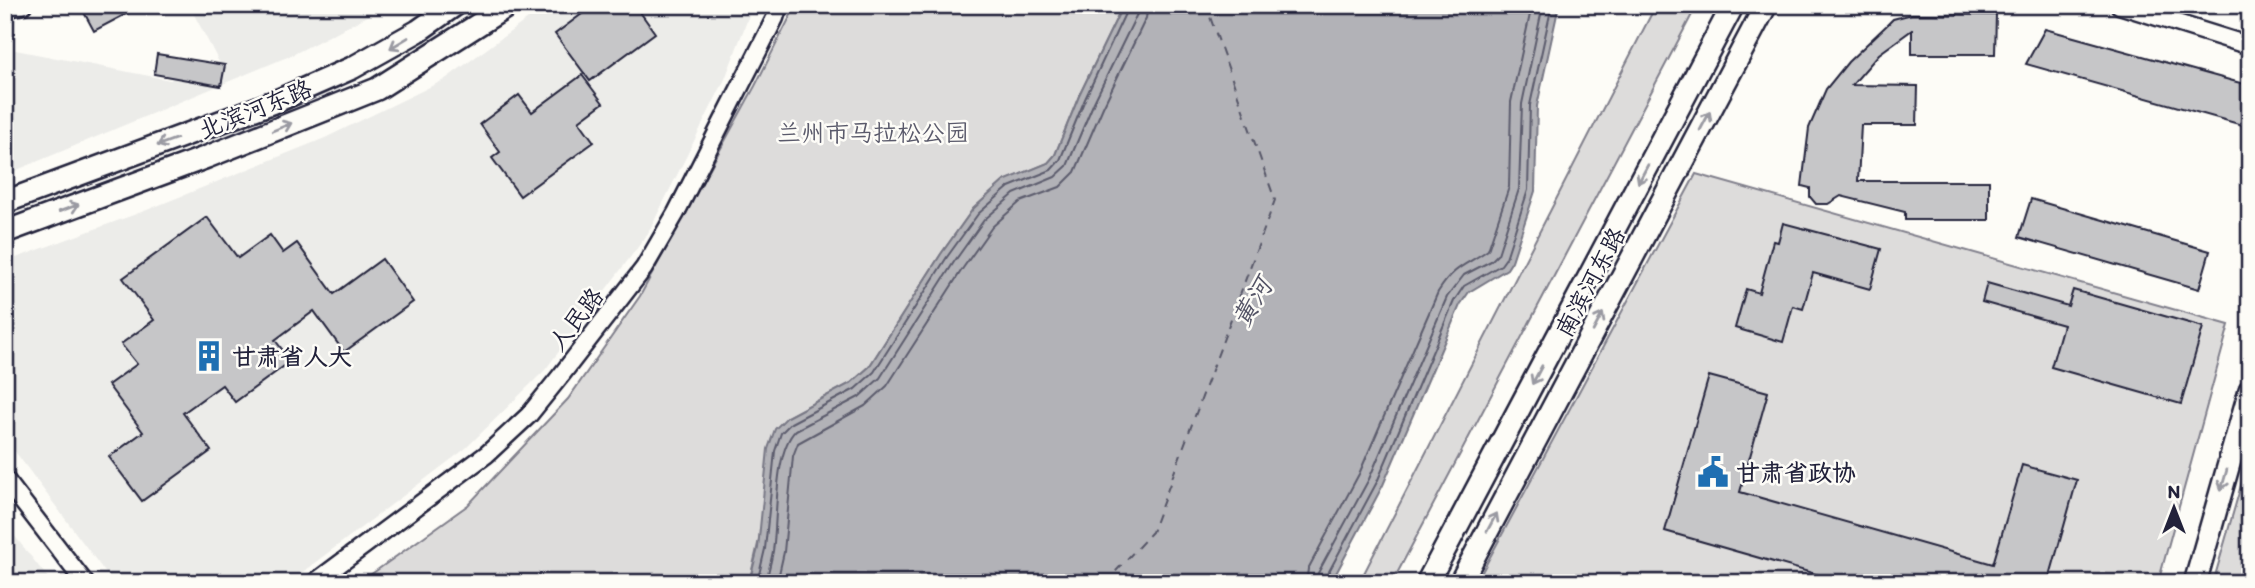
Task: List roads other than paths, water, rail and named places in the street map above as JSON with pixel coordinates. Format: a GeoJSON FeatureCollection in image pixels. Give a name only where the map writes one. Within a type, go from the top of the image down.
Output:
{"type":"FeatureCollection","features":[{"type":"Feature","properties":{"kind":"main road","name":"北滨河东路"},"geometry":{"type":"LineString","coordinates":[[5,202],[279,100],[380,54],[455,5]]}},
{"type":"Feature","properties":{"kind":"main road","name":"北滨河东路"},"geometry":{"type":"LineString","coordinates":[[5,232],[208,157],[377,89],[509,5]]}},
{"type":"Feature","properties":{"kind":"main road","name":"南滨河东路"},"geometry":{"type":"LineString","coordinates":[[1427,583],[1733,5]]}},
{"type":"Feature","properties":{"kind":"main road","name":"南滨河东路"},"geometry":{"type":"LineString","coordinates":[[1460,583],[1766,5]]}},
{"type":"Feature","properties":{"kind":"main road"},"geometry":{"type":"LineString","coordinates":[[2195,583],[2250,390]]}},
{"type":"Feature","properties":{"kind":"street"},"geometry":{"type":"LineString","coordinates":[[5,9],[21,8],[23,5]]}},
{"type":"Feature","properties":{"kind":"street","name":"人民路"},"geometry":{"type":"LineString","coordinates":[[314,583],[487,454],[529,415],[562,374],[643,268],[676,213],[775,18],[779,5]]}},
{"type":"Feature","properties":{"kind":"street"},"geometry":{"type":"LineString","coordinates":[[2119,5],[2250,46]]}},
{"type":"Feature","properties":{"kind":"street"},"geometry":{"type":"LineString","coordinates":[[5,479],[86,583]]}},
{"type":"Feature","properties":{"kind":"water","name":"黄河"},"geometry":{"type":"Polygon","coordinates":[[[1123,5],[1559,5],[1537,106],[1535,191],[1512,261],[1507,269],[1469,292],[1460,305],[1383,485],[1331,583],[749,583],[758,548],[768,449],[775,429],[787,417],[851,383],[869,367],[973,209],[1004,181],[1048,163],[1055,155],[1079,96],[1123,5]]]}},
{"type":"Feature","properties":{"kind":"place","name":"甘肃省人大"},"geometry":{"type":"Point","coordinates":[209,356]}},
{"type":"Feature","properties":{"kind":"place","name":"甘肃省政协"},"geometry":{"type":"Point","coordinates":[1713,472]}},
{"type":"Feature","properties":{"kind":"park label","name":"兰州市马拉松公园"},"geometry":{"type":"Point","coordinates":[873,132]}}]}
